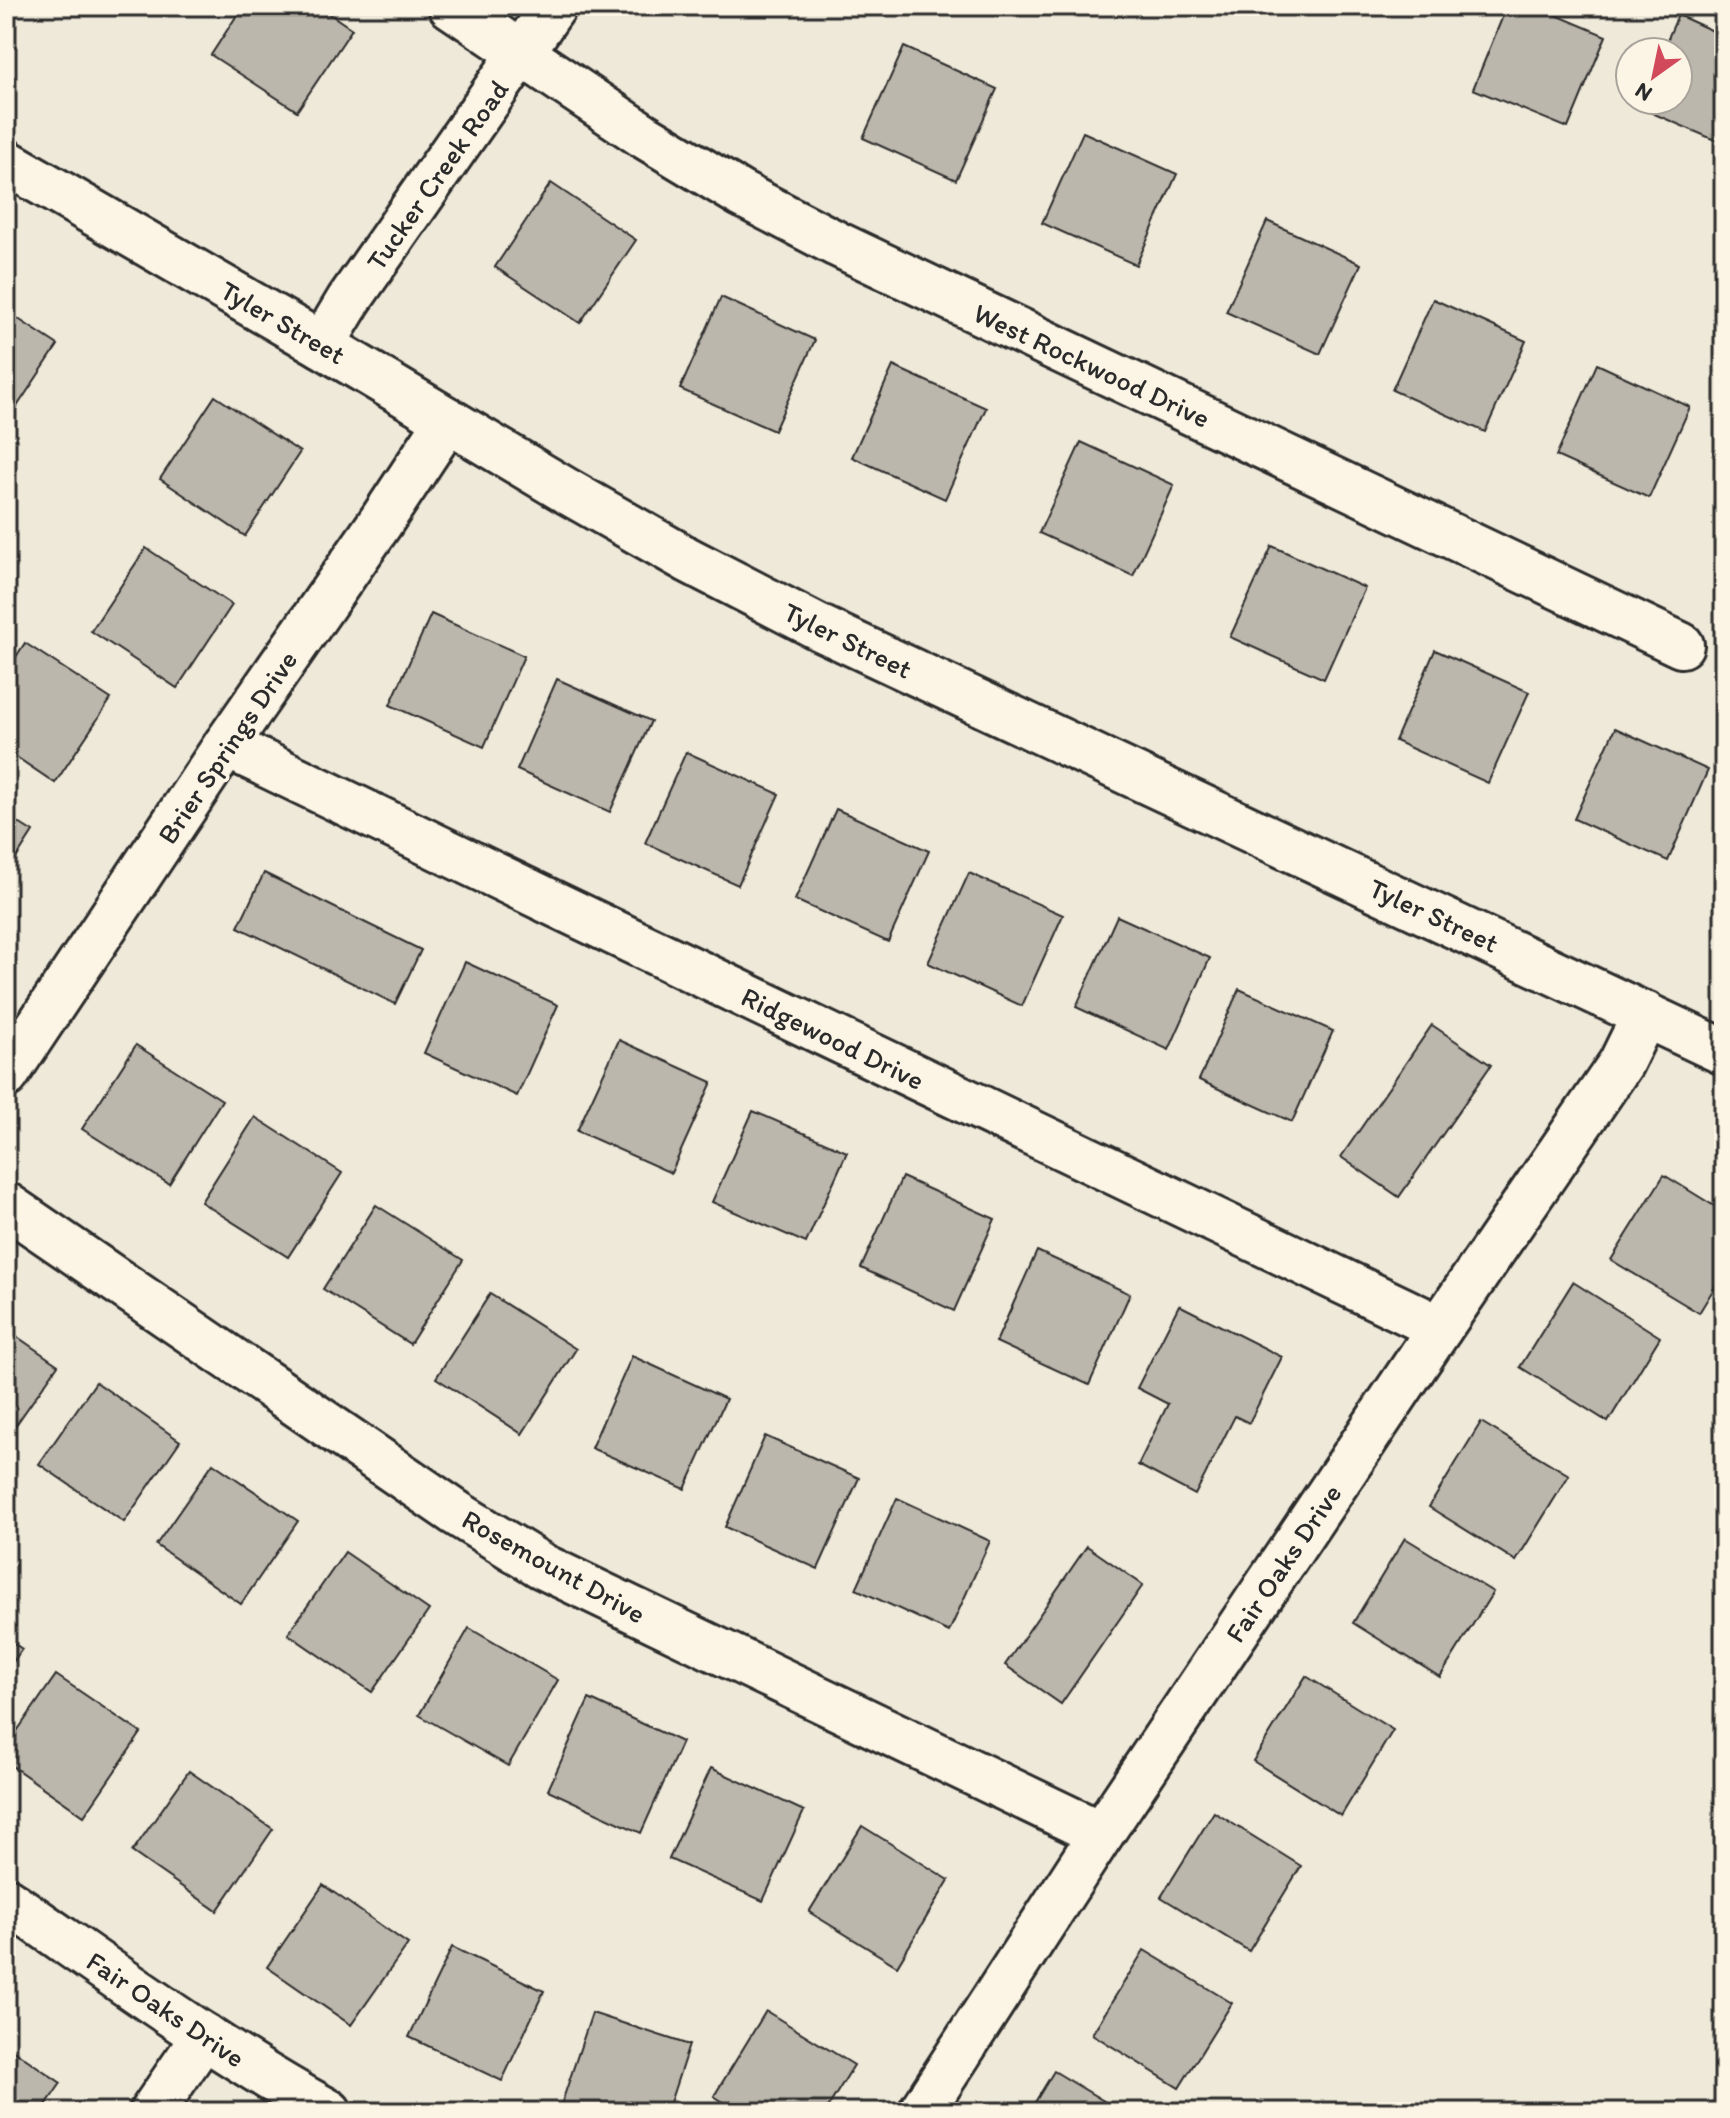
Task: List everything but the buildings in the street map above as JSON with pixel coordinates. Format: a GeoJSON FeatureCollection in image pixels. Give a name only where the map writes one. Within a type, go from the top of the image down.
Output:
{"type":"FeatureCollection","features":[{"type":"Feature","properties":{"kind":"street","name":"West Rockwood Drive"},"geometry":{"type":"LineString","coordinates":[[451,6],[655,142],[741,194],[824,237],[1681,645]]}},
{"type":"Feature","properties":{"kind":"street","name":"Tucker Creek Road"},"geometry":{"type":"LineString","coordinates":[[322,345],[349,300],[554,6]]}},
{"type":"Feature","properties":{"kind":"street","name":"Tyler Street"},"geometry":{"type":"LineString","coordinates":[[6,162],[688,560],[818,627],[1724,1052]]}},
{"type":"Feature","properties":{"kind":"street","name":"Brier Springs Drive"},"geometry":{"type":"LineString","coordinates":[[6,1075],[448,420]]}},
{"type":"Feature","properties":{"kind":"street","name":"Ridgewood Drive"},"geometry":{"type":"LineString","coordinates":[[226,745],[1440,1328]]}},
{"type":"Feature","properties":{"kind":"street","name":"Fair Oaks Drive"},"geometry":{"type":"LineString","coordinates":[[921,2112],[1101,1834],[1621,1063],[1645,1014]]}},
{"type":"Feature","properties":{"kind":"street","name":"Rosemount Drive"},"geometry":{"type":"LineString","coordinates":[[6,1205],[456,1513],[542,1566],[1101,1834]]}},
{"type":"Feature","properties":{"kind":"street","name":"Fair Oaks Drive"},"geometry":{"type":"LineString","coordinates":[[6,1900],[204,2036],[329,2112]]}},
{"type":"Feature","properties":{"kind":"street"},"geometry":{"type":"LineString","coordinates":[[152,2112],[204,2036]]}}]}
